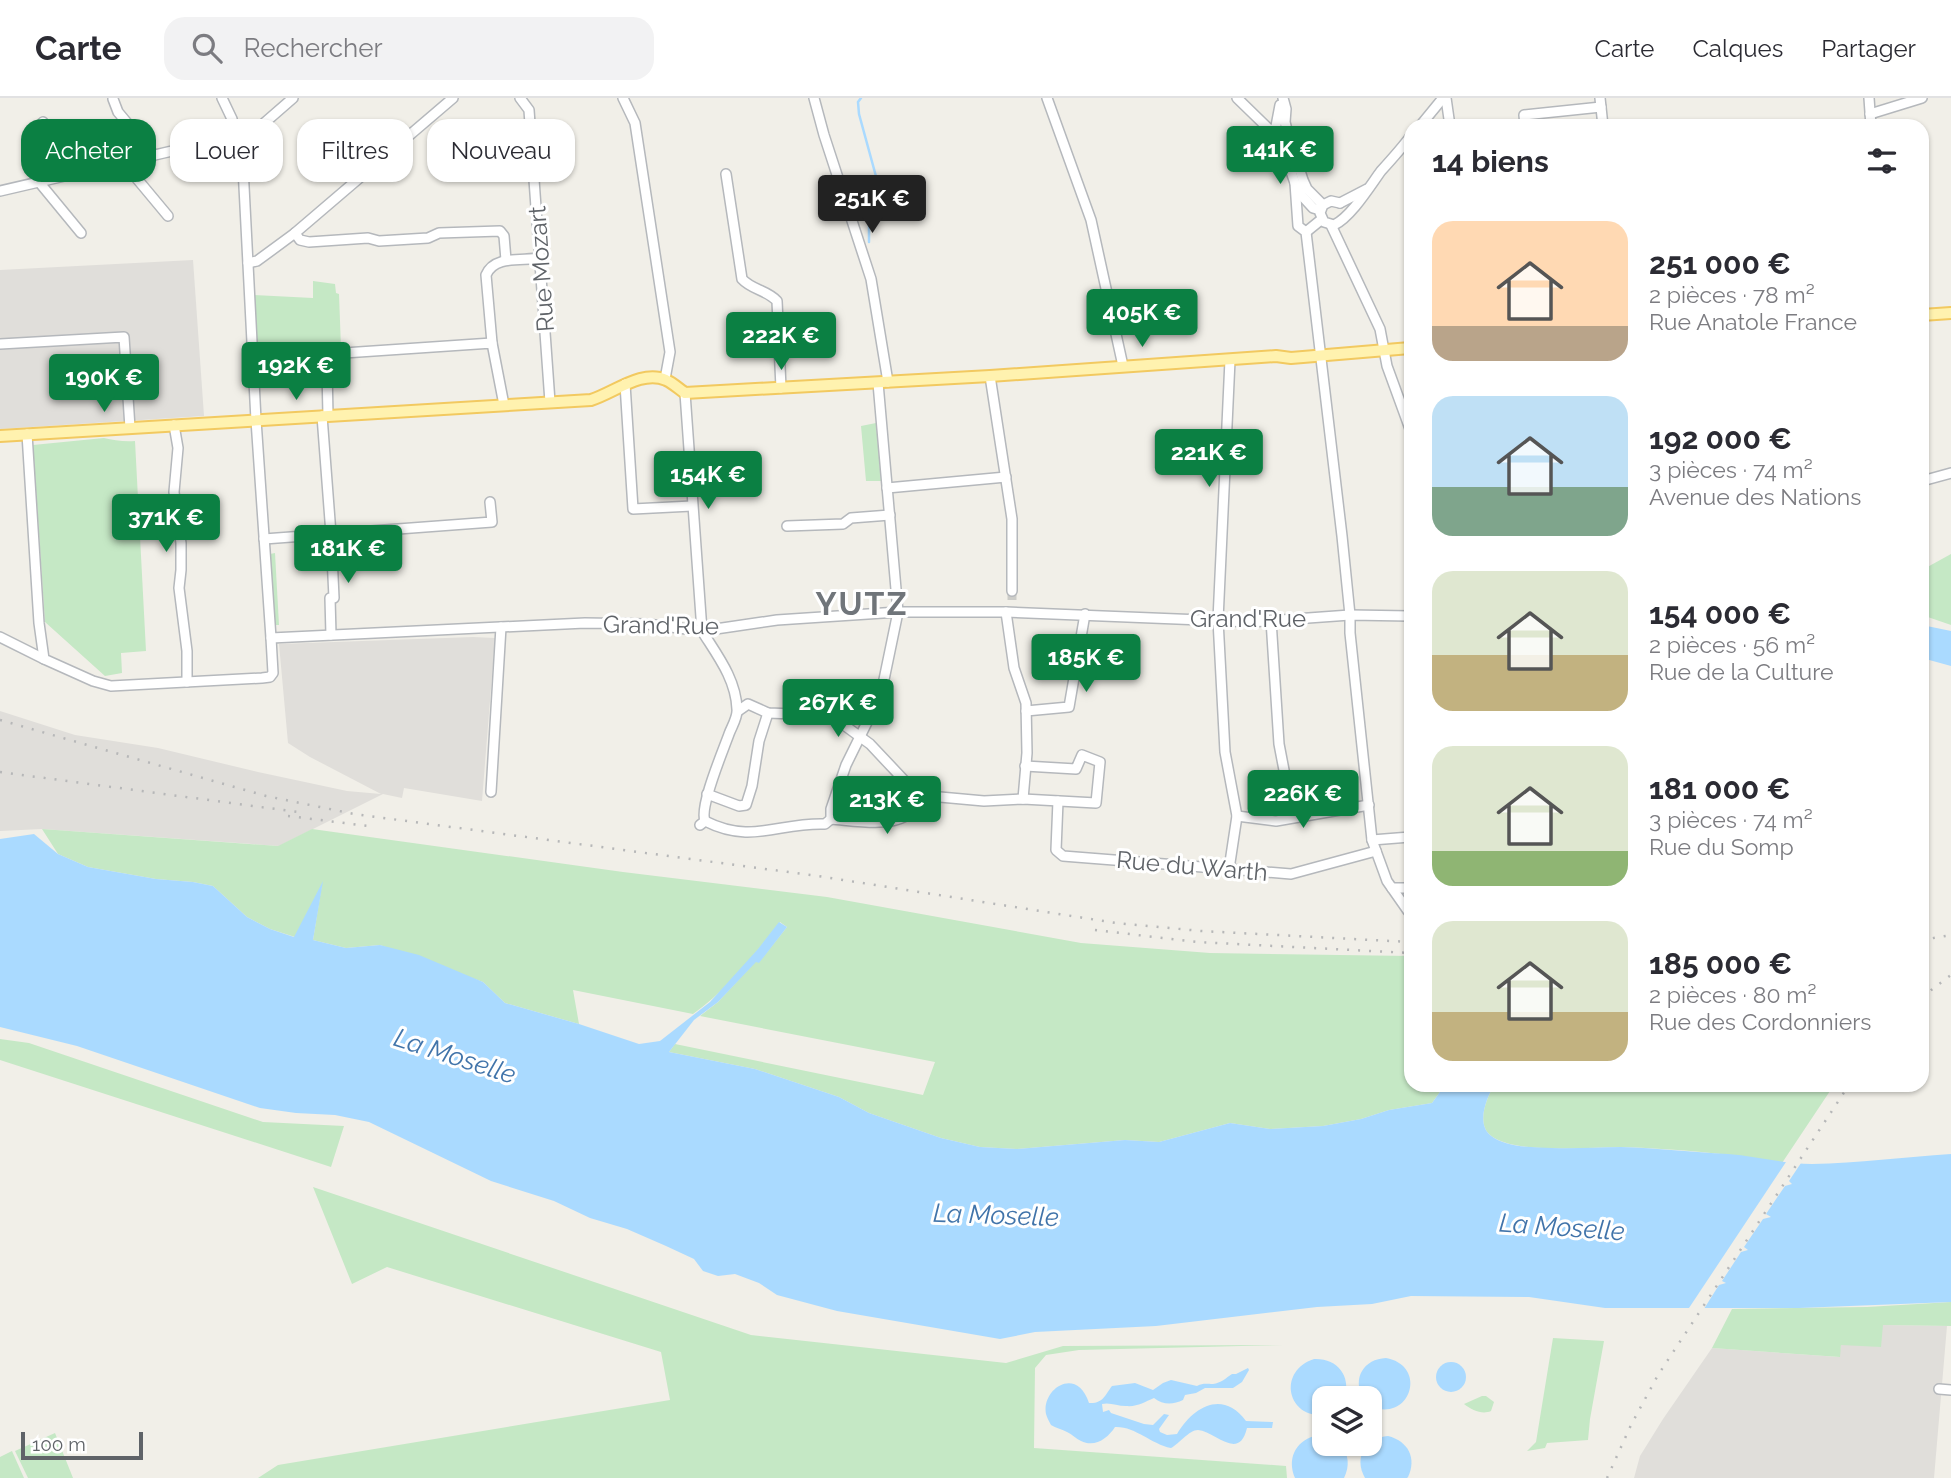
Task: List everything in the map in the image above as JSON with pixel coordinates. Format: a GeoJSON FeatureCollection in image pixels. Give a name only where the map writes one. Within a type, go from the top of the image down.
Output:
{"type":"FeatureCollection","features":[{"type":"Feature","properties":{"kind":"main road"},"geometry":{"type":"LineString","coordinates":[[1929,315],[1951,313]]}},
{"type":"Feature","properties":{"kind":"main road"},"geometry":{"type":"LineString","coordinates":[[0,436],[592,400],[640,379],[665,379],[685,393],[1276,356],[1291,358],[1404,348]]}},
{"type":"Feature","properties":{"kind":"street"},"geometry":{"type":"LineString","coordinates":[[222,98],[232,119]]}},
{"type":"Feature","properties":{"kind":"street"},"geometry":{"type":"LineString","coordinates":[[269,119],[293,98]]}},
{"type":"Feature","properties":{"kind":"street"},"geometry":{"type":"LineString","coordinates":[[248,263],[257,261],[295,233],[453,98]]}},
{"type":"Feature","properties":{"kind":"street","name":"Rue Mozart"},"geometry":{"type":"LineString","coordinates":[[520,98],[529,110],[551,402]]}},
{"type":"Feature","properties":{"kind":"street"},"geometry":{"type":"LineString","coordinates":[[622,98],[635,123],[643,172],[670,352],[665,379]]}},
{"type":"Feature","properties":{"kind":"street"},"geometry":{"type":"LineString","coordinates":[[814,98],[871,279],[883,382],[887,488],[898,612],[881,694],[846,765],[828,821]]}},
{"type":"Feature","properties":{"kind":"street"},"geometry":{"type":"LineString","coordinates":[[1047,98],[1091,220],[1123,366]]}},
{"type":"Feature","properties":{"kind":"street"},"geometry":{"type":"LineString","coordinates":[[1237,98],[1274,129],[1294,183],[1298,226],[1306,232],[1322,355],[1372,840],[1392,888],[1404,905]]}},
{"type":"Feature","properties":{"kind":"street"},"geometry":{"type":"LineString","coordinates":[[1274,129],[1281,109],[1281,98]]}},
{"type":"Feature","properties":{"kind":"street"},"geometry":{"type":"LineString","coordinates":[[1281,98],[1286,109],[1287,130],[1307,189],[1324,215],[1380,329],[1387,366],[1404,413]]}},
{"type":"Feature","properties":{"kind":"street"},"geometry":{"type":"LineString","coordinates":[[1426,119],[1445,98]]}},
{"type":"Feature","properties":{"kind":"street"},"geometry":{"type":"LineString","coordinates":[[1445,98],[1449,119]]}},
{"type":"Feature","properties":{"kind":"street"},"geometry":{"type":"LineString","coordinates":[[1869,98],[1870,119]]}},
{"type":"Feature","properties":{"kind":"street"},"geometry":{"type":"LineString","coordinates":[[1870,114],[1922,98]]}},
{"type":"Feature","properties":{"kind":"street"},"geometry":{"type":"LineString","coordinates":[[113,99],[124,119]]}},
{"type":"Feature","properties":{"kind":"street"},"geometry":{"type":"LineString","coordinates":[[1524,119],[1524,115],[1600,103]]}},
{"type":"Feature","properties":{"kind":"street"},"geometry":{"type":"LineString","coordinates":[[1274,129],[1282,126],[1287,130]]}},
{"type":"Feature","properties":{"kind":"street"},"geometry":{"type":"LineString","coordinates":[[1294,183],[1313,208],[1337,224],[1362,199],[1404,144]]}},
{"type":"Feature","properties":{"kind":"street"},"geometry":{"type":"LineString","coordinates":[[726,174],[742,279],[747,285],[770,294],[776,301],[781,388]]}},
{"type":"Feature","properties":{"kind":"street"},"geometry":{"type":"LineString","coordinates":[[0,191],[38,182],[81,233]]}},
{"type":"Feature","properties":{"kind":"street"},"geometry":{"type":"LineString","coordinates":[[139,182],[167,216]]}},
{"type":"Feature","properties":{"kind":"street"},"geometry":{"type":"LineString","coordinates":[[0,637],[100,684],[122,686],[270,677],[273,673],[244,182]]}},
{"type":"Feature","properties":{"kind":"street"},"geometry":{"type":"LineString","coordinates":[[1340,204],[1369,188]]}},
{"type":"Feature","properties":{"kind":"street"},"geometry":{"type":"LineString","coordinates":[[1306,232],[1324,215],[1331,201],[1340,204],[1344,209],[1344,217]]}},
{"type":"Feature","properties":{"kind":"street"},"geometry":{"type":"LineString","coordinates":[[295,233],[300,240],[309,242],[368,238],[379,241],[428,238],[439,233],[500,231],[504,236],[506,260]]}},
{"type":"Feature","properties":{"kind":"street"},"geometry":{"type":"LineString","coordinates":[[504,405],[496,374],[486,275],[494,263],[540,258]]}},
{"type":"Feature","properties":{"kind":"street"},"geometry":{"type":"LineString","coordinates":[[0,344],[124,337],[130,428]]}},
{"type":"Feature","properties":{"kind":"street"},"geometry":{"type":"LineString","coordinates":[[331,635],[330,598],[334,598],[325,416],[329,362],[344,353],[492,343]]}},
{"type":"Feature","properties":{"kind":"street"},"geometry":{"type":"LineString","coordinates":[[1229,870],[1237,816],[1225,752],[1218,620],[1230,360]]}},
{"type":"Feature","properties":{"kind":"street"},"geometry":{"type":"LineString","coordinates":[[990,376],[1012,519],[1012,591]]}},
{"type":"Feature","properties":{"kind":"street"},"geometry":{"type":"LineString","coordinates":[[625,384],[633,509],[692,506]]}},
{"type":"Feature","properties":{"kind":"street"},"geometry":{"type":"LineString","coordinates":[[685,393],[702,631],[734,685],[738,711],[707,794],[702,823],[756,833],[828,821],[895,821],[912,810],[918,795]]}},
{"type":"Feature","properties":{"kind":"street"},"geometry":{"type":"LineString","coordinates":[[174,425],[178,447],[174,492],[180,536],[179,588],[187,651],[187,682]]}},
{"type":"Feature","properties":{"kind":"street"},"geometry":{"type":"LineString","coordinates":[[27,434],[39,623],[44,659]]}},
{"type":"Feature","properties":{"kind":"street"},"geometry":{"type":"LineString","coordinates":[[1929,479],[1951,473]]}},
{"type":"Feature","properties":{"kind":"street"},"geometry":{"type":"LineString","coordinates":[[887,488],[1006,477]]}},
{"type":"Feature","properties":{"kind":"street"},"geometry":{"type":"LineString","coordinates":[[264,539],[492,522],[490,502]]}},
{"type":"Feature","properties":{"kind":"street"},"geometry":{"type":"LineString","coordinates":[[788,526],[843,524],[851,518],[890,515]]}},
{"type":"Feature","properties":{"kind":"street"},"geometry":{"type":"LineString","coordinates":[[1010,609],[1014,668],[1026,703],[1027,753],[1023,799]]}},
{"type":"Feature","properties":{"kind":"street","name":"Grand'Rue"},"geometry":{"type":"LineString","coordinates":[[271,638],[585,623],[647,624],[702,631],[777,620],[898,612],[1010,609],[1218,620],[1404,616]]}},
{"type":"Feature","properties":{"kind":"street"},"geometry":{"type":"LineString","coordinates":[[1026,711],[1069,707],[1085,614]]}},
{"type":"Feature","properties":{"kind":"street"},"geometry":{"type":"LineString","coordinates":[[1271,620],[1279,744],[1293,817]]}},
{"type":"Feature","properties":{"kind":"street"},"geometry":{"type":"LineString","coordinates":[[491,792],[501,627]]}},
{"type":"Feature","properties":{"kind":"street"},"geometry":{"type":"LineString","coordinates":[[738,711],[748,704],[768,713],[822,715],[833,718],[879,753],[918,795],[984,801],[1023,799],[1096,803],[1100,762],[1082,755],[1076,769],[1025,766]]}},
{"type":"Feature","properties":{"kind":"street"},"geometry":{"type":"LineString","coordinates":[[707,794],[739,806],[746,805],[759,741],[768,713]]}},
{"type":"Feature","properties":{"kind":"street","name":"Rue du Warth"},"geometry":{"type":"LineString","coordinates":[[1058,801],[1056,850],[1063,856],[1291,874],[1376,850]]}},
{"type":"Feature","properties":{"kind":"street"},"geometry":{"type":"LineString","coordinates":[[1237,816],[1276,821],[1369,805]]}},
{"type":"Feature","properties":{"kind":"street"},"geometry":{"type":"LineString","coordinates":[[1372,840],[1404,838]]}},
{"type":"Feature","properties":{"kind":"street"},"geometry":{"type":"LineString","coordinates":[[1392,888],[1404,888]]}},
{"type":"Feature","properties":{"kind":"street"},"geometry":{"type":"LineString","coordinates":[[1939,1389],[1951,1390]]}},
{"type":"Feature","properties":{"kind":"shaded area"},"geometry":{"type":"Polygon","coordinates":[[[193,260],[204,416],[0,429],[0,270],[193,260]]]}},
{"type":"Feature","properties":{"kind":"shaded area"},"geometry":{"type":"Polygon","coordinates":[[[495,638],[482,801],[404,788],[402,798],[383,794],[279,846],[42,829],[0,831],[0,711],[75,735],[158,748],[347,791],[381,794],[288,743],[279,644],[495,638]]]}},
{"type":"Feature","properties":{"kind":"shaded area"},"geometry":{"type":"Polygon","coordinates":[[[1883,1325],[1947,1326],[1934,1478],[1634,1478],[1640,1456],[1712,1348],[1839,1357],[1841,1345],[1883,1325]]]}},
{"type":"Feature","properties":{"kind":"green space"},"geometry":{"type":"Polygon","coordinates":[[[313,281],[335,284],[336,293],[339,294],[341,348],[321,360],[258,360],[254,295],[313,298],[313,281]]]}},
{"type":"Feature","properties":{"kind":"green space"},"geometry":{"type":"Polygon","coordinates":[[[876,423],[881,481],[866,481],[861,426],[876,423]]]}},
{"type":"Feature","properties":{"kind":"green space"},"geometry":{"type":"Polygon","coordinates":[[[104,438],[135,441],[146,651],[121,653],[122,673],[105,676],[45,622],[33,445],[104,438]]]}},
{"type":"Feature","properties":{"kind":"green space"},"geometry":{"type":"Polygon","coordinates":[[[275,553],[279,625],[275,625],[270,554],[275,553]]]}},
{"type":"Feature","properties":{"kind":"green space"},"geometry":{"type":"Polygon","coordinates":[[[1951,554],[1951,625],[1929,617],[1929,566],[1951,554]]]}},
{"type":"Feature","properties":{"kind":"green space"},"geometry":{"type":"Polygon","coordinates":[[[42,829],[278,846],[312,829],[827,897],[1081,943],[1210,953],[1404,956],[1404,1092],[1440,1092],[1432,1103],[1323,1126],[1270,1129],[1230,1123],[1159,1142],[1125,1140],[1017,1149],[980,1147],[941,1138],[869,1113],[839,1097],[755,1069],[669,1052],[675,1044],[923,1095],[935,1062],[700,1016],[718,1002],[756,961],[759,962],[787,927],[780,922],[729,983],[693,1014],[573,990],[579,1024],[505,1003],[483,982],[380,945],[346,948],[313,940],[322,884],[295,937],[270,929],[247,917],[213,886],[88,867],[58,854],[42,829]]]}},
{"type":"Feature","properties":{"kind":"green space"},"geometry":{"type":"Polygon","coordinates":[[[0,1039],[29,1043],[263,1122],[344,1126],[331,1167],[0,1060],[0,1039]]]}},
{"type":"Feature","properties":{"kind":"green space"},"geometry":{"type":"Polygon","coordinates":[[[1490,1092],[1829,1092],[1782,1163],[1682,1150],[1622,1147],[1534,1148],[1516,1145],[1501,1141],[1486,1130],[1483,1117],[1490,1092]]]}},
{"type":"Feature","properties":{"kind":"green space"},"geometry":{"type":"Polygon","coordinates":[[[313,1187],[751,1335],[1006,1363],[1063,1346],[1283,1345],[1079,1350],[1046,1355],[1035,1368],[1034,1448],[1286,1466],[1287,1478],[258,1478],[278,1465],[670,1400],[661,1352],[387,1267],[352,1284],[313,1187]]]}},
{"type":"Feature","properties":{"kind":"green space"},"geometry":{"type":"Polygon","coordinates":[[[1951,1302],[1951,1326],[1883,1325],[1881,1347],[1841,1345],[1840,1357],[1712,1348],[1732,1309],[1867,1307],[1951,1302]]]}},
{"type":"Feature","properties":{"kind":"green space"},"geometry":{"type":"Polygon","coordinates":[[[1553,1338],[1604,1341],[1588,1440],[1547,1443],[1545,1448],[1527,1451],[1536,1442],[1553,1338]]]}},
{"type":"Feature","properties":{"kind":"green space"},"geometry":{"type":"Polygon","coordinates":[[[1482,1396],[1494,1402],[1491,1411],[1477,1411],[1464,1404],[1482,1396]]]}},
{"type":"Feature","properties":{"kind":"green space"},"geometry":{"type":"Polygon","coordinates":[[[55,1433],[73,1478],[28,1478],[15,1451],[55,1433]]]}},
{"type":"Feature","properties":{"kind":"green space"},"geometry":{"type":"Polygon","coordinates":[[[12,1451],[24,1478],[0,1478],[0,1457],[12,1451]]]}},
{"type":"Feature","properties":{"kind":"water"},"geometry":{"type":"Polygon","coordinates":[[[1929,626],[1951,631],[1951,666],[1929,660],[1929,626]]]}},
{"type":"Feature","properties":{"kind":"water","name":"La Moselle"},"geometry":{"type":"Polygon","coordinates":[[[34,834],[58,854],[88,867],[213,886],[247,917],[294,937],[323,881],[313,940],[346,948],[380,945],[419,955],[483,982],[505,1003],[639,1044],[660,1041],[710,1002],[779,922],[787,927],[759,963],[756,962],[718,1002],[694,1020],[669,1052],[755,1069],[839,1097],[869,1113],[941,1138],[980,1147],[1017,1149],[1125,1140],[1159,1142],[1230,1123],[1270,1129],[1323,1126],[1432,1103],[1440,1092],[1490,1092],[1483,1117],[1486,1130],[1496,1139],[1520,1146],[1648,1148],[1812,1164],[1951,1154],[1951,1302],[1799,1308],[1605,1308],[1529,1297],[1411,1296],[1372,1304],[1317,1307],[1156,1326],[1035,1332],[1000,1339],[837,1311],[777,1295],[759,1283],[735,1274],[718,1276],[703,1271],[694,1259],[666,1246],[627,1229],[590,1218],[554,1201],[491,1181],[369,1122],[335,1115],[260,1108],[77,1046],[0,1027],[0,839],[34,834]]]}},
{"type":"Feature","properties":{"kind":"water"},"geometry":{"type":"Polygon","coordinates":[[[1386,1358],[1399,1363],[1407,1371],[1409,1392],[1404,1401],[1395,1407],[1382,1409],[1382,1386],[1359,1386],[1362,1371],[1378,1359],[1386,1358]]]}},
{"type":"Feature","properties":{"kind":"water"},"geometry":{"type":"Polygon","coordinates":[[[1314,1359],[1329,1361],[1340,1370],[1346,1382],[1346,1386],[1312,1386],[1312,1414],[1302,1410],[1291,1393],[1291,1383],[1302,1365],[1314,1359]]]}},
{"type":"Feature","properties":{"kind":"water"},"geometry":{"type":"Polygon","coordinates":[[[1451,1362],[1462,1366],[1466,1377],[1462,1388],[1451,1392],[1440,1388],[1436,1377],[1440,1366],[1451,1362]]]}},
{"type":"Feature","properties":{"kind":"water"},"geometry":{"type":"Polygon","coordinates":[[[1248,1368],[1242,1382],[1233,1388],[1205,1388],[1185,1395],[1183,1400],[1176,1403],[1168,1404],[1154,1398],[1134,1406],[1102,1404],[1103,1412],[1109,1410],[1144,1424],[1153,1425],[1164,1414],[1169,1415],[1159,1429],[1167,1435],[1177,1434],[1192,1416],[1209,1405],[1228,1406],[1246,1421],[1273,1422],[1272,1428],[1247,1428],[1238,1443],[1232,1444],[1198,1430],[1191,1432],[1171,1448],[1129,1429],[1115,1427],[1101,1441],[1086,1443],[1051,1425],[1046,1414],[1049,1396],[1061,1385],[1069,1383],[1077,1385],[1089,1403],[1094,1403],[1103,1398],[1112,1386],[1135,1383],[1153,1390],[1171,1380],[1197,1386],[1213,1384],[1248,1368]]]}},
{"type":"Feature","properties":{"kind":"water"},"geometry":{"type":"Polygon","coordinates":[[[1312,1437],[1312,1456],[1346,1456],[1344,1478],[1295,1478],[1292,1458],[1294,1452],[1312,1437]]]}},
{"type":"Feature","properties":{"kind":"water"},"geometry":{"type":"Polygon","coordinates":[[[1382,1438],[1395,1438],[1409,1451],[1411,1470],[1407,1478],[1365,1478],[1360,1463],[1361,1456],[1382,1456],[1382,1438]]]}},
{"type":"Feature","properties":{"kind":"pier"},"geometry":{"type":"Polygon","coordinates":[[[1788,1159],[1803,1160],[1789,1181],[1792,1184],[1785,1186],[1766,1214],[1771,1217],[1763,1219],[1744,1247],[1748,1250],[1741,1252],[1722,1281],[1726,1283],[1719,1285],[1702,1312],[1687,1311],[1788,1159]]]}},
{"type":"Feature","properties":{"kind":"waterway"},"geometry":{"type":"LineString","coordinates":[[861,98],[858,102],[859,114],[877,180],[869,206],[869,242]]}},
{"type":"Feature","properties":{"kind":"tunnel"},"geometry":{"type":"LineString","coordinates":[[1012,591],[1012,604]]}},
{"type":"Feature","properties":{"kind":"railway"},"geometry":{"type":"LineString","coordinates":[[0,720],[266,796],[354,814],[818,876],[1116,923],[1201,931],[1404,942]]}},
{"type":"Feature","properties":{"kind":"railway"},"geometry":{"type":"LineString","coordinates":[[0,772],[298,812]]}},
{"type":"Feature","properties":{"kind":"railway"},"geometry":{"type":"LineString","coordinates":[[288,816],[368,826]]}},
{"type":"Feature","properties":{"kind":"railway"},"geometry":{"type":"LineString","coordinates":[[1095,930],[1197,942],[1404,953]]}},
{"type":"Feature","properties":{"kind":"railway"},"geometry":{"type":"LineString","coordinates":[[1929,939],[1951,935]]}},
{"type":"Feature","properties":{"kind":"railway"},"geometry":{"type":"LineString","coordinates":[[1929,992],[1951,975]]}},
{"type":"Feature","properties":{"kind":"railway"},"geometry":{"type":"LineString","coordinates":[[1607,1478],[1658,1375],[1844,1092]]}},
{"type":"Feature","properties":{"kind":"district","name":"YUTZ"},"geometry":{"type":"Point","coordinates":[862,603]}}]}
